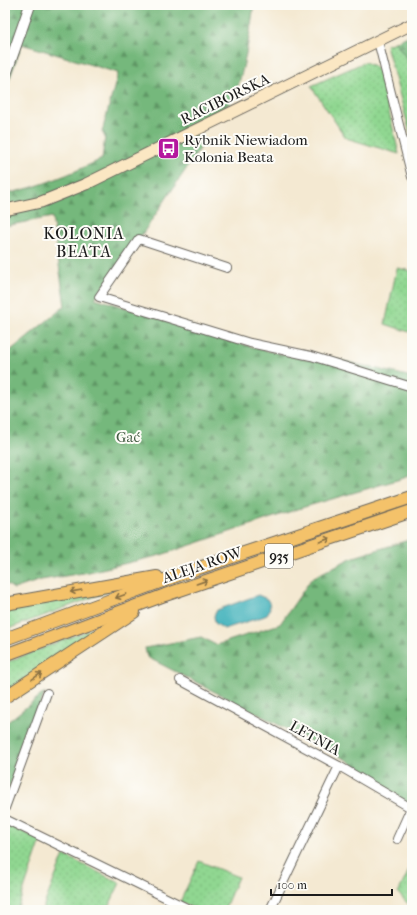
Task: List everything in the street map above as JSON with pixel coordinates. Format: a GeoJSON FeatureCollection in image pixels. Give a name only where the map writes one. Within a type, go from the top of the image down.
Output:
{"type":"FeatureCollection","features":[{"type":"Feature","properties":{"kind":"main road","name":"RACIBORSKA"},"geometry":{"type":"LineString","coordinates":[[5,210],[42,202],[86,184],[412,24]]}},
{"type":"Feature","properties":{"kind":"main road","name":"ALEJA ROW"},"geometry":{"type":"LineString","coordinates":[[5,639],[184,573],[412,497]]}},
{"type":"Feature","properties":{"kind":"main road","name":"ALEJA ROW"},"geometry":{"type":"LineString","coordinates":[[5,655],[165,595],[412,511]]}},
{"type":"Feature","properties":{"kind":"main road"},"geometry":{"type":"LineString","coordinates":[[5,604],[184,573]]}},
{"type":"Feature","properties":{"kind":"main road"},"geometry":{"type":"LineString","coordinates":[[5,697],[112,626],[165,595]]}},
{"type":"Feature","properties":{"kind":"street"},"geometry":{"type":"LineString","coordinates":[[5,77],[30,5]]}},
{"type":"Feature","properties":{"kind":"street"},"geometry":{"type":"LineString","coordinates":[[378,41],[410,157],[412,177]]}},
{"type":"Feature","properties":{"kind":"street"},"geometry":{"type":"LineString","coordinates":[[227,268],[140,239],[99,297],[250,343],[311,356],[412,387]]}},
{"type":"Feature","properties":{"kind":"street","name":"LETNIA"},"geometry":{"type":"LineString","coordinates":[[180,680],[339,766],[270,910]]}},
{"type":"Feature","properties":{"kind":"street"},"geometry":{"type":"LineString","coordinates":[[5,808],[47,693]]}},
{"type":"Feature","properties":{"kind":"street"},"geometry":{"type":"LineString","coordinates":[[339,766],[411,808],[397,839]]}},
{"type":"Feature","properties":{"kind":"street"},"geometry":{"type":"LineString","coordinates":[[5,819],[190,910]]}},
{"type":"Feature","properties":{"kind":"green space","name":"Gać"},"geometry":{"type":"Polygon","coordinates":[[[5,5],[254,5],[242,73],[233,98],[224,108],[182,129],[205,141],[139,239],[95,298],[259,349],[310,360],[322,356],[412,377],[412,474],[404,478],[301,508],[161,555],[89,572],[41,580],[14,589],[5,583],[5,355],[65,306],[52,217],[5,226],[5,194],[55,180],[102,159],[105,137],[102,132],[118,73],[22,44],[5,92],[5,5]]]}},
{"type":"Feature","properties":{"kind":"green space"},"geometry":{"type":"Polygon","coordinates":[[[412,34],[412,66],[395,42],[412,34]]]}},
{"type":"Feature","properties":{"kind":"green space"},"geometry":{"type":"Polygon","coordinates":[[[395,42],[412,66],[412,140],[386,45],[395,42]]]}},
{"type":"Feature","properties":{"kind":"green space"},"geometry":{"type":"Polygon","coordinates":[[[365,62],[374,66],[380,73],[399,154],[346,138],[311,86],[365,62]]]}},
{"type":"Feature","properties":{"kind":"green space"},"geometry":{"type":"Polygon","coordinates":[[[397,268],[412,271],[412,333],[385,324],[397,268]]]}},
{"type":"Feature","properties":{"kind":"green space"},"geometry":{"type":"Polygon","coordinates":[[[412,539],[412,806],[347,760],[147,657],[145,648],[201,637],[216,645],[280,624],[312,578],[351,558],[412,539]]]}},
{"type":"Feature","properties":{"kind":"green space"},"geometry":{"type":"Polygon","coordinates":[[[126,585],[5,630],[5,608],[126,585]]]}},
{"type":"Feature","properties":{"kind":"green space"},"geometry":{"type":"Polygon","coordinates":[[[114,620],[5,692],[5,663],[114,620]]]}},
{"type":"Feature","properties":{"kind":"green space"},"geometry":{"type":"Polygon","coordinates":[[[45,692],[5,798],[5,724],[45,692]]]}},
{"type":"Feature","properties":{"kind":"green space"},"geometry":{"type":"Polygon","coordinates":[[[5,824],[41,840],[17,910],[5,910],[5,824]]]}},
{"type":"Feature","properties":{"kind":"green space"},"geometry":{"type":"Polygon","coordinates":[[[64,855],[120,883],[107,910],[42,910],[64,855]]]}},
{"type":"Feature","properties":{"kind":"green space"},"geometry":{"type":"Polygon","coordinates":[[[199,861],[238,877],[224,910],[198,910],[180,902],[199,861]]]}},
{"type":"Feature","properties":{"kind":"green space"},"geometry":{"type":"Polygon","coordinates":[[[412,864],[412,908],[398,893],[412,864]]]}},
{"type":"Feature","properties":{"kind":"water"},"geometry":{"type":"Polygon","coordinates":[[[258,595],[267,599],[269,603],[270,608],[265,616],[224,629],[215,623],[214,616],[217,610],[258,595]]]}},
{"type":"Feature","properties":{"kind":"place","name":"Rybnik Niewiadom Kolonia Beata"},"geometry":{"type":"Point","coordinates":[169,149]}},
{"type":"Feature","properties":{"kind":"district","name":"KOLONIA BEATA"},"geometry":{"type":"Point","coordinates":[84,242]}}]}
